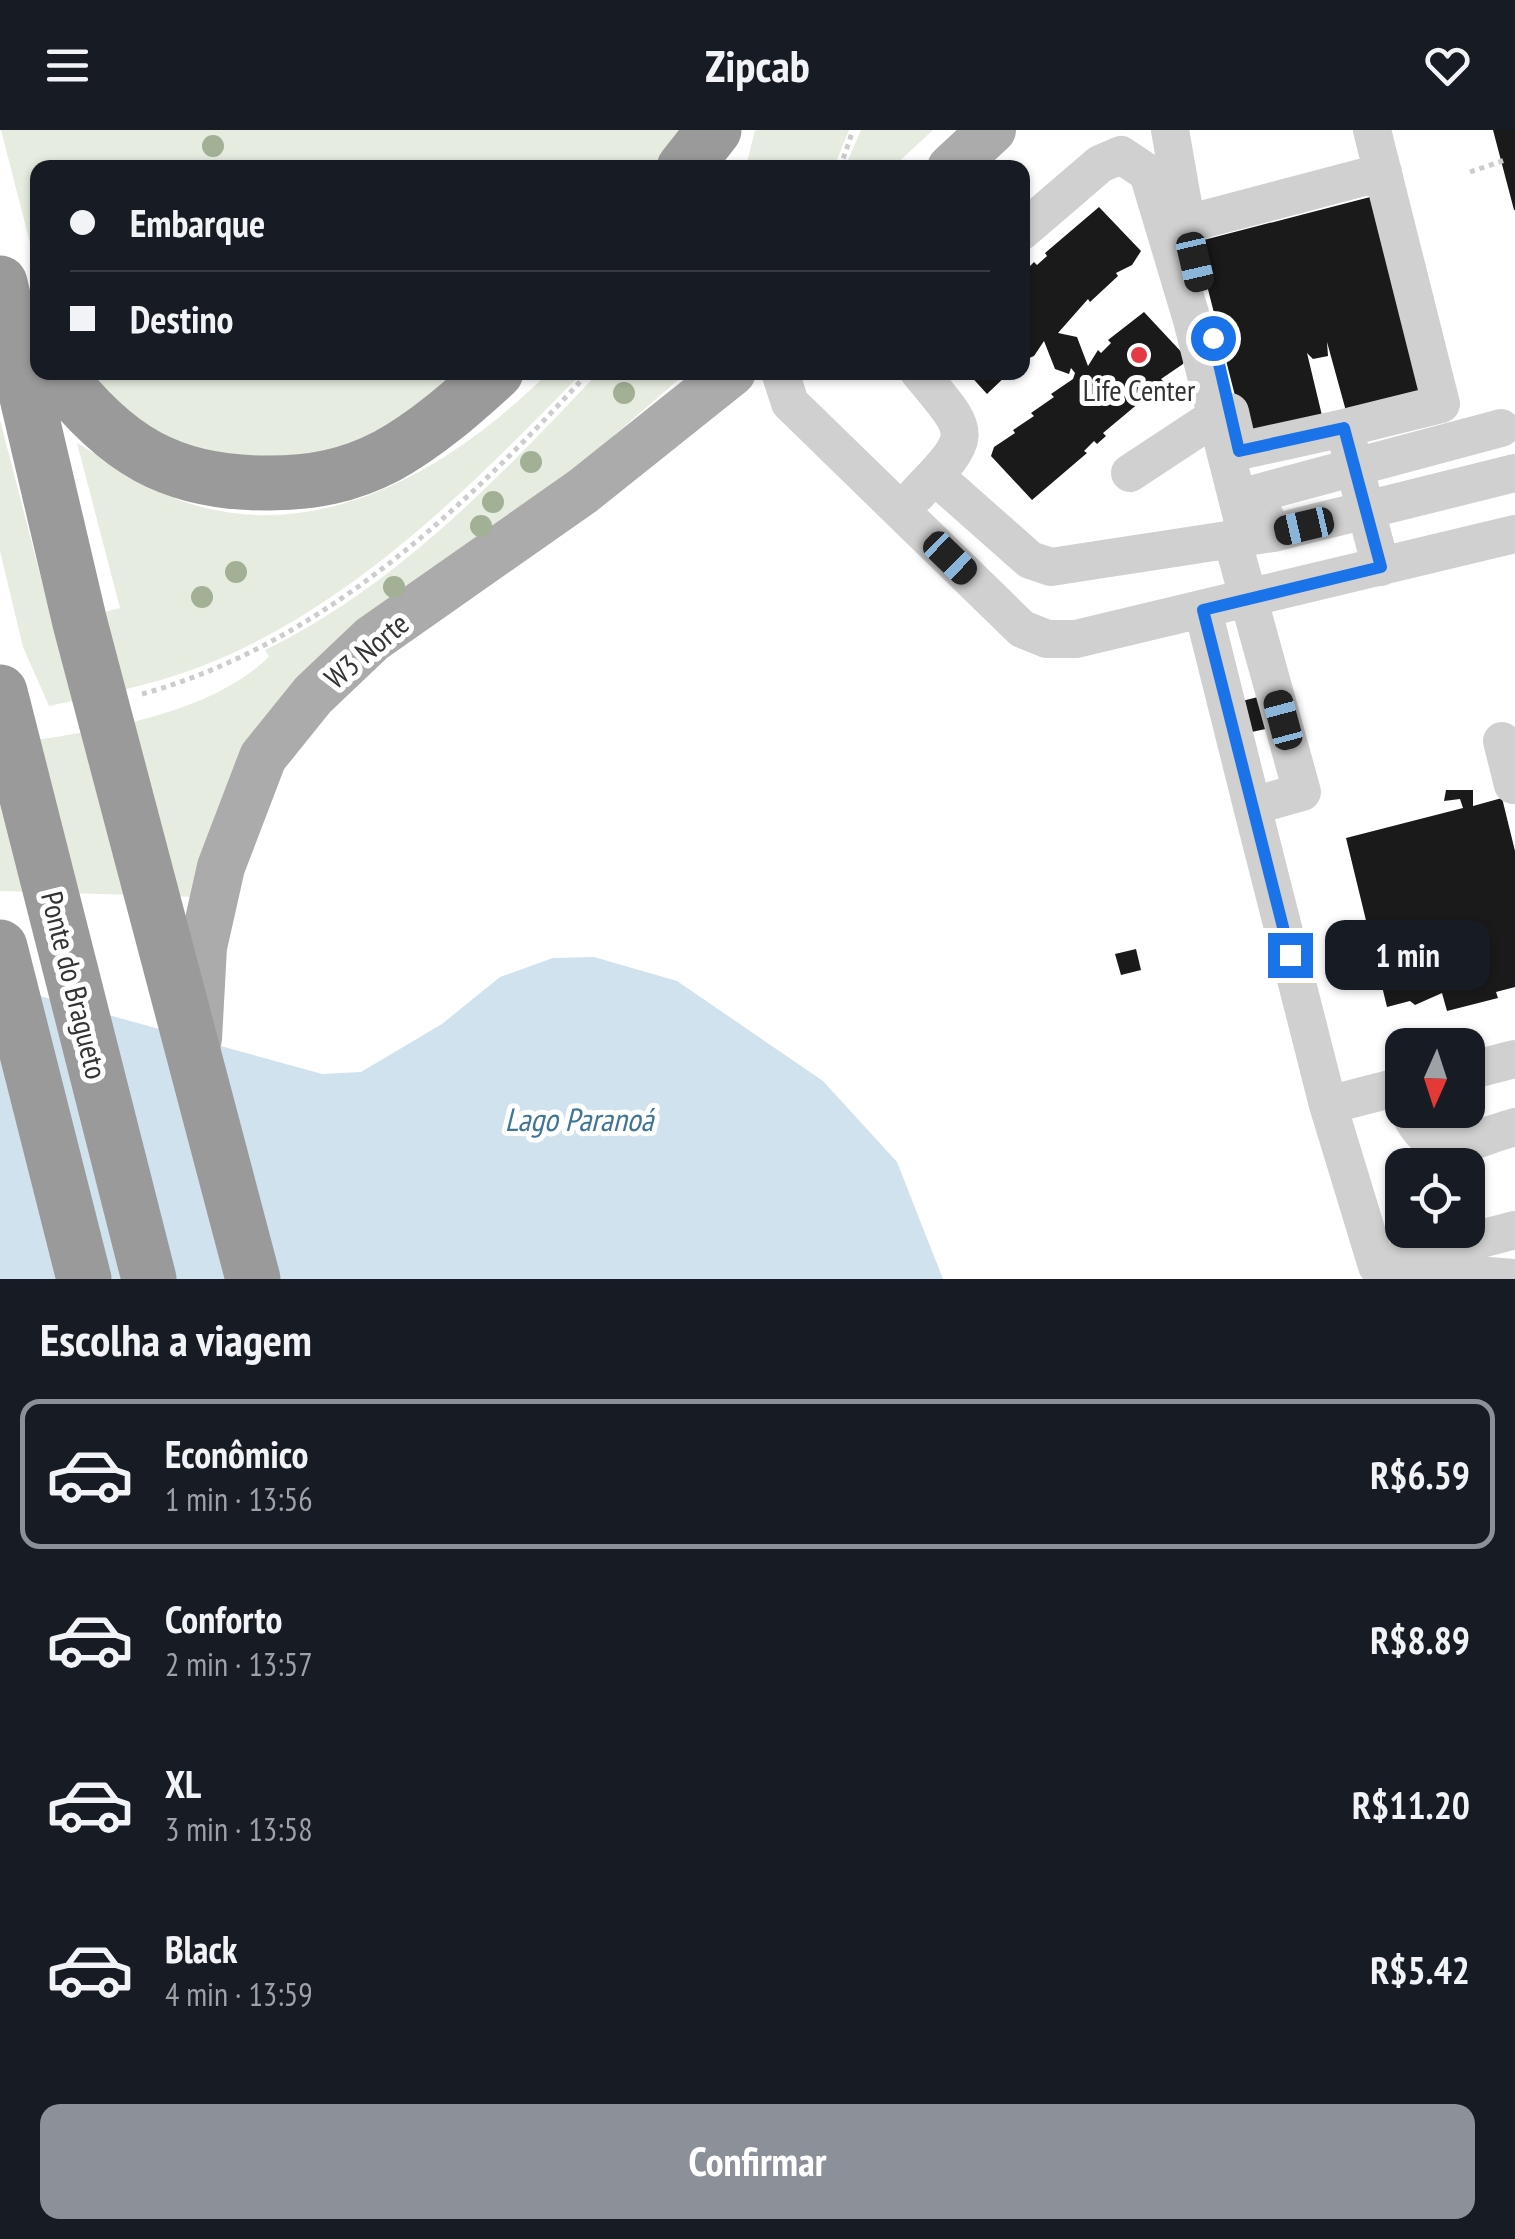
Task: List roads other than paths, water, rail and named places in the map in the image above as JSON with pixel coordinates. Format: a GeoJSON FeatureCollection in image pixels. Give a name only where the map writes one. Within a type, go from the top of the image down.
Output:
{"type":"FeatureCollection","features":[{"type":"Feature","properties":{"kind":"highway"},"geometry":{"type":"LineString","coordinates":[[690,160],[714,130]]}},
{"type":"Feature","properties":{"kind":"highway"},"geometry":{"type":"LineString","coordinates":[[0,285],[30,332]]}},
{"type":"Feature","properties":{"kind":"highway"},"geometry":{"type":"LineString","coordinates":[[0,285],[80,623],[253,1279]]}},
{"type":"Feature","properties":{"kind":"highway"},"geometry":{"type":"LineString","coordinates":[[63,380],[113,435],[145,457],[173,472],[245,484],[322,480],[374,462],[421,434],[486,380]]}},
{"type":"Feature","properties":{"kind":"highway","name":"Ponte do Bragueto"},"geometry":{"type":"LineString","coordinates":[[0,692],[149,1279]]}},
{"type":"Feature","properties":{"kind":"highway","name":"Ponte do Bragueto"},"geometry":{"type":"LineString","coordinates":[[0,948],[84,1279]]}},
{"type":"Feature","properties":{"kind":"main road"},"geometry":{"type":"LineString","coordinates":[[717,160],[723,130]]}},
{"type":"Feature","properties":{"kind":"main road"},"geometry":{"type":"LineString","coordinates":[[960,160],[992,130]]}},
{"type":"Feature","properties":{"kind":"main road","name":"W3 Norte"},"geometry":{"type":"LineString","coordinates":[[197,1058],[202,946],[221,866],[264,756],[313,695],[372,640],[583,491],[723,380]]}},
{"type":"Feature","properties":{"kind":"street"},"geometry":{"type":"LineString","coordinates":[[1170,130],[1186,224],[1239,451],[1441,404],[1372,130]]}},
{"type":"Feature","properties":{"kind":"street"},"geometry":{"type":"LineString","coordinates":[[1030,224],[1100,164],[1120,155],[1136,161],[1148,172],[1251,536]]}},
{"type":"Feature","properties":{"kind":"street"},"geometry":{"type":"LineString","coordinates":[[1186,224],[1383,172]]}},
{"type":"Feature","properties":{"kind":"street"},"geometry":{"type":"LineString","coordinates":[[744,380],[764,395],[785,388],[1022,629],[1047,639],[1076,639],[1515,534]]}},
{"type":"Feature","properties":{"kind":"street"},"geometry":{"type":"LineString","coordinates":[[902,510],[954,455],[962,438],[959,421],[926,380]]}},
{"type":"Feature","properties":{"kind":"street"},"geometry":{"type":"LineString","coordinates":[[1130,472],[1215,417]]}},
{"type":"Feature","properties":{"kind":"street"},"geometry":{"type":"LineString","coordinates":[[1344,428],[1381,567]]}},
{"type":"Feature","properties":{"kind":"street"},"geometry":{"type":"LineString","coordinates":[[1252,806],[1302,792],[1250,599],[1254,494],[1501,428]]}},
{"type":"Feature","properties":{"kind":"street"},"geometry":{"type":"LineString","coordinates":[[935,476],[1030,560],[1051,567],[1251,536],[1366,512],[1515,473]]}},
{"type":"Feature","properties":{"kind":"street"},"geometry":{"type":"LineString","coordinates":[[1203,610],[1328,1105],[1377,1266]]}},
{"type":"Feature","properties":{"kind":"street"},"geometry":{"type":"LineString","coordinates":[[1502,740],[1513,786]]}},
{"type":"Feature","properties":{"kind":"street"},"geometry":{"type":"LineString","coordinates":[[1485,1066],[1515,1059]]}},
{"type":"Feature","properties":{"kind":"street"},"geometry":{"type":"LineString","coordinates":[[1328,1105],[1385,1098]]}},
{"type":"Feature","properties":{"kind":"street"},"geometry":{"type":"LineString","coordinates":[[1417,1128],[1431,1145],[1448,1146],[1515,1128]]}},
{"type":"Feature","properties":{"kind":"street"},"geometry":{"type":"LineString","coordinates":[[1377,1266],[1515,1230]]}},
{"type":"Feature","properties":{"kind":"street"},"geometry":{"type":"LineString","coordinates":[[1377,1266],[1515,1278]]}},
{"type":"Feature","properties":{"kind":"water","name":"Lago Paranoá"},"geometry":{"type":"Polygon","coordinates":[[[594,957],[677,981],[823,1081],[897,1162],[943,1279],[0,1279],[0,985],[322,1074],[361,1072],[442,1024],[500,977],[553,958],[594,957]]]}},
{"type":"Feature","properties":{"kind":"place","name":"Life Center"},"geometry":{"type":"Point","coordinates":[1139,355]}}]}
